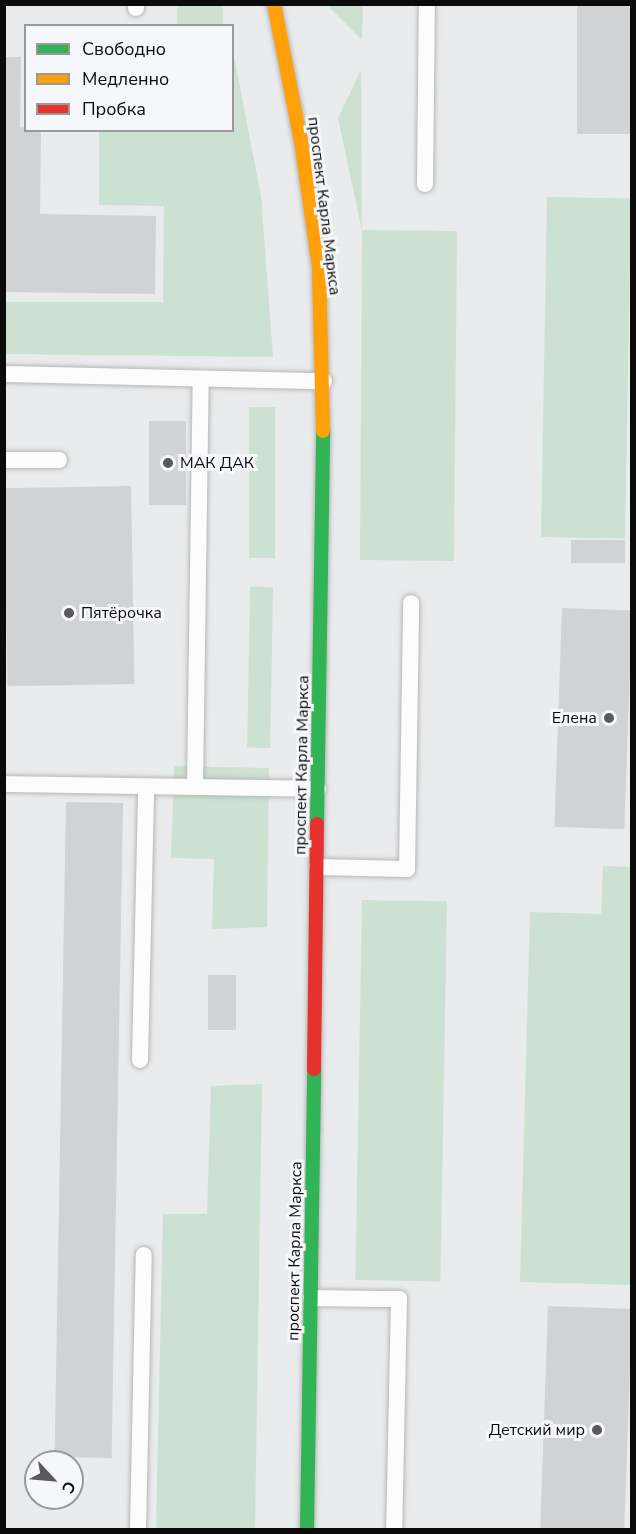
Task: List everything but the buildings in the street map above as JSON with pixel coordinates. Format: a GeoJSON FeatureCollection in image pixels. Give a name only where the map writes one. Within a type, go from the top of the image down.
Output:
{"type":"FeatureCollection","features":[{"type":"Feature","properties":{"kind":"street","name":"проспект Карла Маркса"},"geometry":{"type":"LineString","coordinates":[[274,4],[301,141],[319,268],[324,381],[307,1530]]}},
{"type":"Feature","properties":{"kind":"lane"},"geometry":{"type":"LineString","coordinates":[[425,183],[427,4]]}},
{"type":"Feature","properties":{"kind":"lane"},"geometry":{"type":"LineString","coordinates":[[4,374],[324,381]]}},
{"type":"Feature","properties":{"kind":"lane"},"geometry":{"type":"LineString","coordinates":[[195,786],[201,379]]}},
{"type":"Feature","properties":{"kind":"lane"},"geometry":{"type":"LineString","coordinates":[[4,460],[59,460]]}},
{"type":"Feature","properties":{"kind":"lane"},"geometry":{"type":"LineString","coordinates":[[317,867],[407,869],[411,603]]}},
{"type":"Feature","properties":{"kind":"lane"},"geometry":{"type":"LineString","coordinates":[[4,784],[318,789]]}},
{"type":"Feature","properties":{"kind":"lane"},"geometry":{"type":"LineString","coordinates":[[140,1060],[146,787]]}},
{"type":"Feature","properties":{"kind":"lane"},"geometry":{"type":"LineString","coordinates":[[138,1530],[144,1255]]}},
{"type":"Feature","properties":{"kind":"lane"},"geometry":{"type":"LineString","coordinates":[[311,1298],[399,1299],[394,1530]]}},
{"type":"Feature","properties":{"kind":"green space"},"geometry":{"type":"Polygon","coordinates":[[[177,5],[223,5],[223,24],[177,24],[177,5]]]}},
{"type":"Feature","properties":{"kind":"green space"},"geometry":{"type":"Polygon","coordinates":[[[327,5],[363,5],[362,40],[327,5]]]}},
{"type":"Feature","properties":{"kind":"green space"},"geometry":{"type":"Polygon","coordinates":[[[234,56],[261,196],[273,357],[5,354],[5,302],[163,302],[164,206],[99,205],[99,132],[234,132],[234,56]]]}},
{"type":"Feature","properties":{"kind":"green space"},"geometry":{"type":"Polygon","coordinates":[[[361,70],[362,230],[457,231],[454,561],[360,560],[362,231],[338,118],[361,70]]]}},
{"type":"Feature","properties":{"kind":"green space"},"geometry":{"type":"Polygon","coordinates":[[[547,197],[631,198],[625,538],[541,537],[547,197]]]}},
{"type":"Feature","properties":{"kind":"green space"},"geometry":{"type":"Polygon","coordinates":[[[249,407],[275,407],[275,558],[249,558],[249,407]]]}},
{"type":"Feature","properties":{"kind":"green space"},"geometry":{"type":"Polygon","coordinates":[[[250,587],[273,587],[270,748],[247,748],[250,587]]]}},
{"type":"Feature","properties":{"kind":"green space"},"geometry":{"type":"Polygon","coordinates":[[[174,766],[269,768],[267,927],[212,929],[214,859],[171,858],[174,766]]]}},
{"type":"Feature","properties":{"kind":"green space"},"geometry":{"type":"Polygon","coordinates":[[[603,866],[631,867],[631,1285],[520,1282],[530,912],[601,914],[603,866]]]}},
{"type":"Feature","properties":{"kind":"green space"},"geometry":{"type":"Polygon","coordinates":[[[362,900],[447,901],[440,1281],[355,1280],[362,900]]]}},
{"type":"Feature","properties":{"kind":"green space"},"geometry":{"type":"Polygon","coordinates":[[[262,1084],[255,1529],[156,1529],[163,1214],[207,1214],[211,1086],[262,1084]]]}},
{"type":"Feature","properties":{"kind":"traffic: fast"},"geometry":{"type":"LineString","coordinates":[[317,824],[323,431]]}},
{"type":"Feature","properties":{"kind":"traffic: fast"},"geometry":{"type":"LineString","coordinates":[[307,1530],[314,1069]]}},
{"type":"Feature","properties":{"kind":"traffic: slow"},"geometry":{"type":"LineString","coordinates":[[274,4],[301,141],[319,268],[323,431]]}},
{"type":"Feature","properties":{"kind":"traffic: jam"},"geometry":{"type":"LineString","coordinates":[[314,1069],[317,824]]}},
{"type":"Feature","properties":{"kind":"place","name":"МАК ДАК"},"geometry":{"type":"Point","coordinates":[168,463]}},
{"type":"Feature","properties":{"kind":"place","name":"Пятёрочка"},"geometry":{"type":"Point","coordinates":[69,613]}},
{"type":"Feature","properties":{"kind":"place","name":"Елена"},"geometry":{"type":"Point","coordinates":[609,718]}},
{"type":"Feature","properties":{"kind":"place","name":"Детский мир"},"geometry":{"type":"Point","coordinates":[597,1430]}}]}
